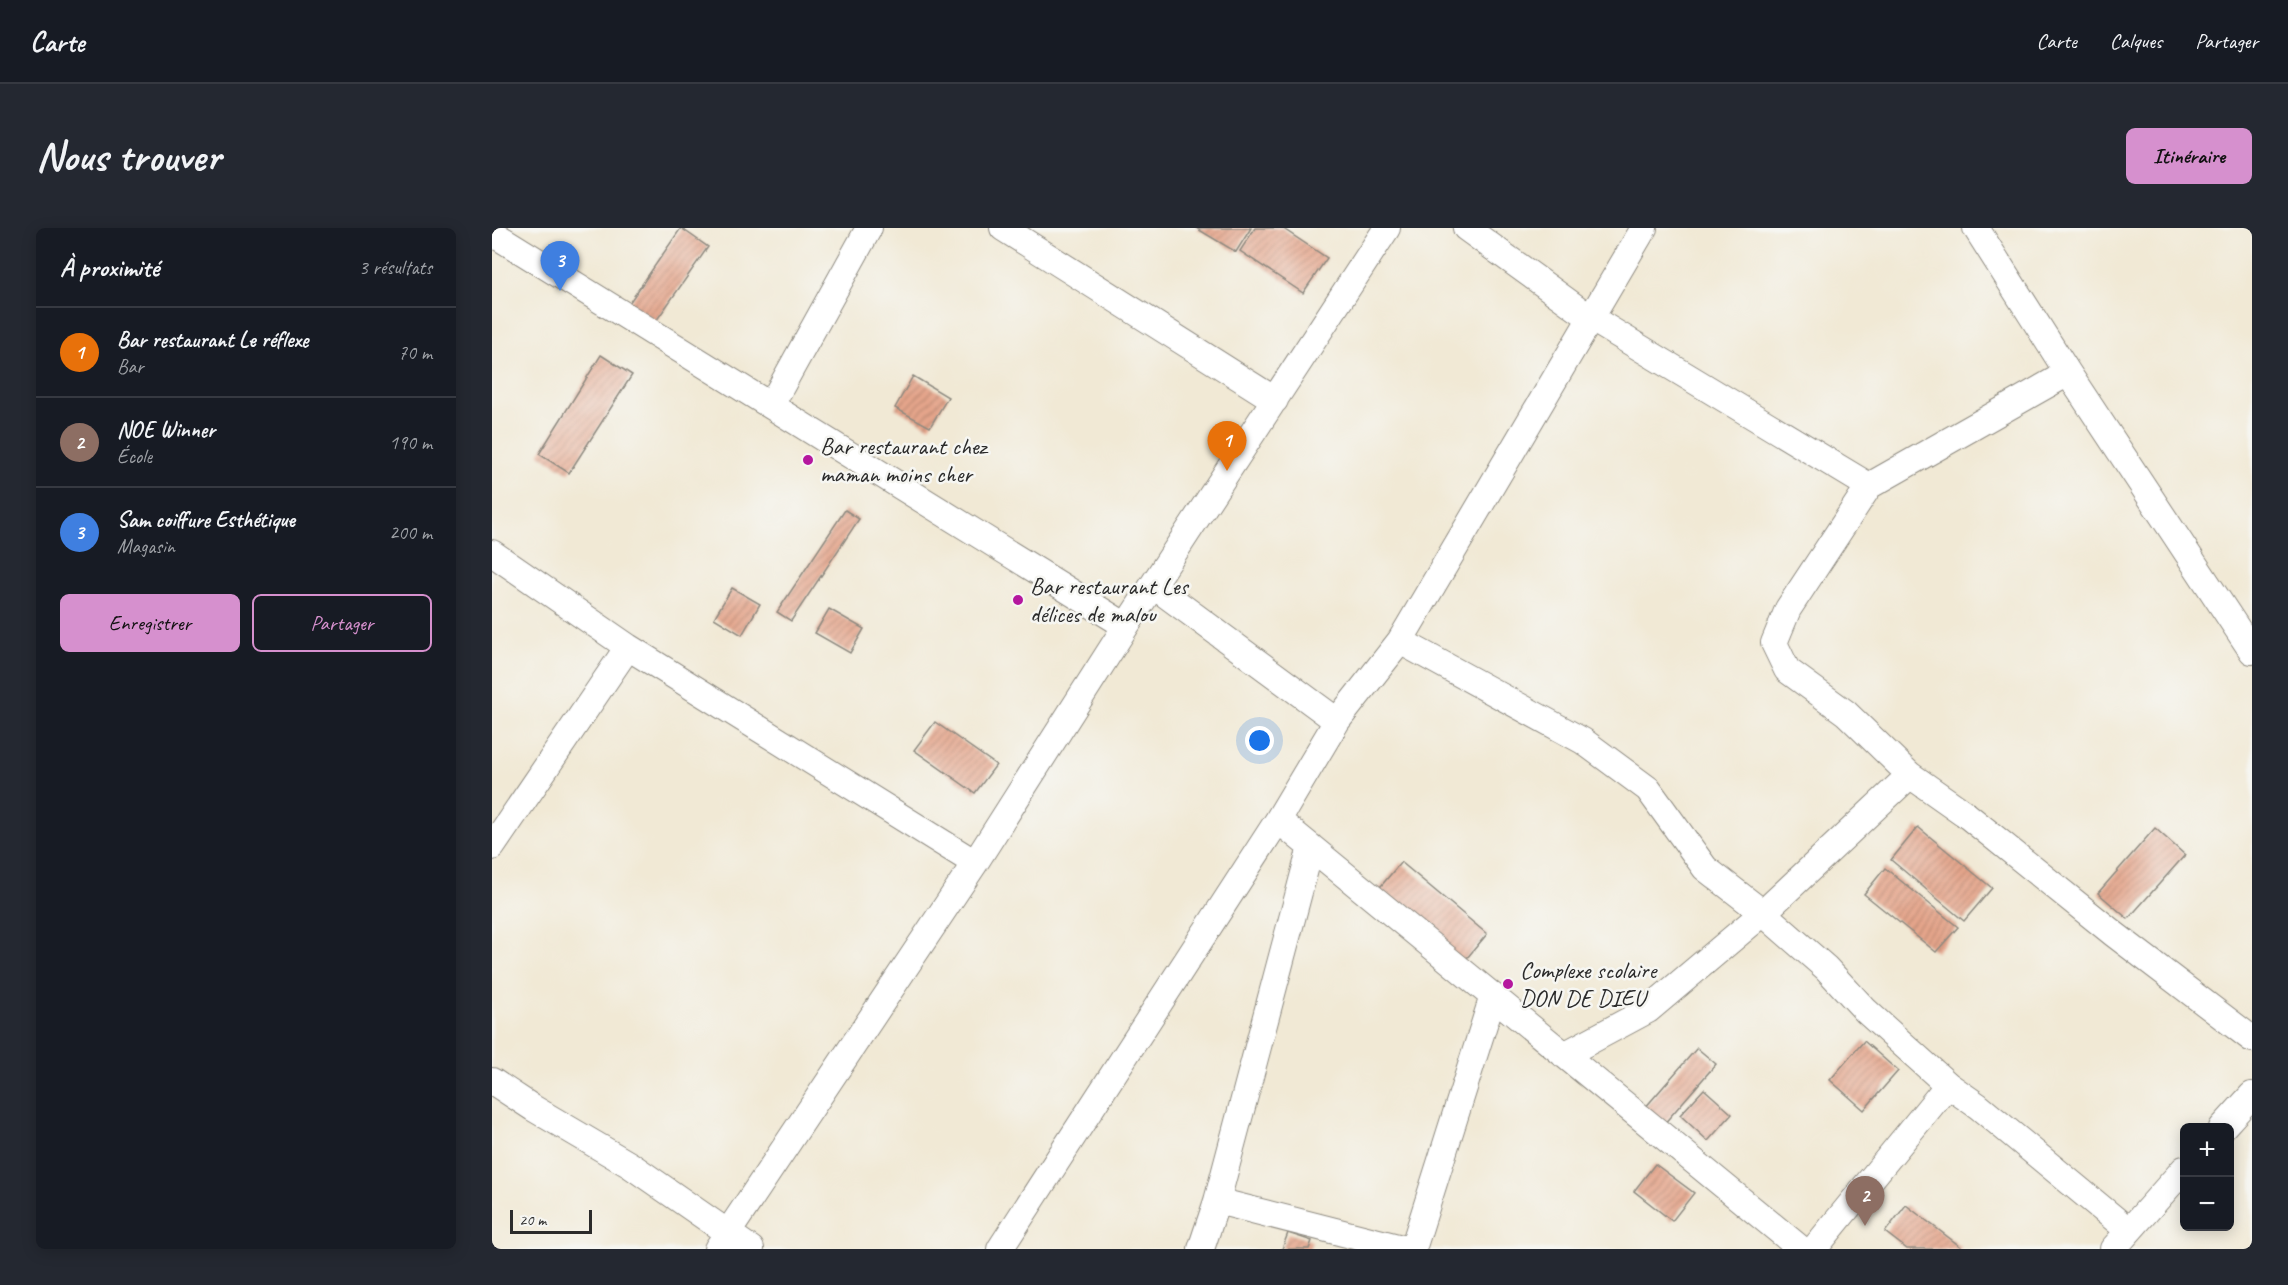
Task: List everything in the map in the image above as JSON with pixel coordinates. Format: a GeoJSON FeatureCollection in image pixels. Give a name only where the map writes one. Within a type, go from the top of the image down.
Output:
{"type":"FeatureCollection","features":[{"type":"Feature","properties":{"kind":"street"},"geometry":{"type":"LineString","coordinates":[[771,405],[869,228]]}},
{"type":"Feature","properties":{"kind":"street"},"geometry":{"type":"LineString","coordinates":[[1003,228],[1275,400]]}},
{"type":"Feature","properties":{"kind":"street"},"geometry":{"type":"LineString","coordinates":[[723,1241],[975,863],[1126,626],[1387,228]]}},
{"type":"Feature","properties":{"kind":"street"},"geometry":{"type":"LineString","coordinates":[[1466,228],[1589,317],[1869,486]]}},
{"type":"Feature","properties":{"kind":"street"},"geometry":{"type":"LineString","coordinates":[[1000,1249],[1278,820],[1337,721],[1400,641],[1589,317],[1644,228]]}},
{"type":"Feature","properties":{"kind":"street"},"geometry":{"type":"LineString","coordinates":[[1976,228],[2068,373],[2252,651]]}},
{"type":"Feature","properties":{"kind":"street"},"geometry":{"type":"LineString","coordinates":[[492,232],[905,491],[1126,626]]}},
{"type":"Feature","properties":{"kind":"street"},"geometry":{"type":"LineString","coordinates":[[2068,373],[1869,486],[1788,609],[1774,643],[1787,670],[1845,713],[1910,775],[1964,813],[2114,933],[2252,1039]]}},
{"type":"Feature","properties":{"kind":"street"},"geometry":{"type":"LineString","coordinates":[[492,553],[628,646],[975,863]]}},
{"type":"Feature","properties":{"kind":"street"},"geometry":{"type":"LineString","coordinates":[[1154,586],[1337,721]]}},
{"type":"Feature","properties":{"kind":"street"},"geometry":{"type":"LineString","coordinates":[[1400,641],[1583,741],[1648,789],[1705,868],[1763,913],[1826,968],[1866,1011],[1948,1085],[1978,1106],[2121,1240],[2180,1174]]}},
{"type":"Feature","properties":{"kind":"street"},"geometry":{"type":"LineString","coordinates":[[492,847],[628,646]]}},
{"type":"Feature","properties":{"kind":"street"},"geometry":{"type":"LineString","coordinates":[[1564,1055],[1648,1010],[1763,913],[1910,775]]}},
{"type":"Feature","properties":{"kind":"street"},"geometry":{"type":"LineString","coordinates":[[1278,820],[1801,1249]]}},
{"type":"Feature","properties":{"kind":"street"},"geometry":{"type":"LineString","coordinates":[[1200,1249],[1217,1201],[1311,847]]}},
{"type":"Feature","properties":{"kind":"street"},"geometry":{"type":"LineString","coordinates":[[1413,1249],[1493,996]]}},
{"type":"Feature","properties":{"kind":"street"},"geometry":{"type":"LineString","coordinates":[[492,1081],[630,1165],[723,1241],[751,1249]]}},
{"type":"Feature","properties":{"kind":"street"},"geometry":{"type":"LineString","coordinates":[[1814,1249],[1948,1085]]}},
{"type":"Feature","properties":{"kind":"street"},"geometry":{"type":"LineString","coordinates":[[2227,1123],[2252,1095]]}},
{"type":"Feature","properties":{"kind":"street"},"geometry":{"type":"LineString","coordinates":[[1217,1201],[1406,1249]]}},
{"type":"Feature","properties":{"kind":"building"},"geometry":{"type":"Polygon","coordinates":[[[681,228],[708,247],[654,324],[627,306],[681,228]]]}},
{"type":"Feature","properties":{"kind":"building"},"geometry":{"type":"Polygon","coordinates":[[[1196,228],[1251,228],[1236,252],[1196,228]]]}},
{"type":"Feature","properties":{"kind":"building"},"geometry":{"type":"Polygon","coordinates":[[[1255,228],[1282,228],[1327,258],[1303,293],[1240,251],[1255,228]]]}},
{"type":"Feature","properties":{"kind":"building"},"geometry":{"type":"Polygon","coordinates":[[[601,355],[632,375],[569,473],[539,454],[601,355]]]}},
{"type":"Feature","properties":{"kind":"building"},"geometry":{"type":"Polygon","coordinates":[[[913,376],[948,397],[930,427],[895,408],[913,376]]]}},
{"type":"Feature","properties":{"kind":"building"},"geometry":{"type":"Polygon","coordinates":[[[845,510],[859,519],[791,621],[777,612],[845,510]]]}},
{"type":"Feature","properties":{"kind":"building"},"geometry":{"type":"Polygon","coordinates":[[[732,588],[760,604],[742,635],[714,618],[732,588]]]}},
{"type":"Feature","properties":{"kind":"building"},"geometry":{"type":"Polygon","coordinates":[[[829,609],[864,629],[850,653],[815,633],[829,609]]]}},
{"type":"Feature","properties":{"kind":"building"},"geometry":{"type":"Polygon","coordinates":[[[935,722],[996,765],[975,793],[914,750],[935,722]]]}},
{"type":"Feature","properties":{"kind":"building"},"geometry":{"type":"Polygon","coordinates":[[[1918,827],[1992,888],[1964,921],[1891,860],[1918,827]]]}},
{"type":"Feature","properties":{"kind":"building"},"geometry":{"type":"Polygon","coordinates":[[[2155,828],[2185,855],[2128,919],[2098,893],[2155,828]]]}},
{"type":"Feature","properties":{"kind":"building"},"geometry":{"type":"Polygon","coordinates":[[[1401,862],[1487,934],[1462,964],[1376,892],[1401,862]]]}},
{"type":"Feature","properties":{"kind":"building"},"geometry":{"type":"Polygon","coordinates":[[[1885,868],[1958,927],[1936,952],[1864,894],[1885,868]]]}},
{"type":"Feature","properties":{"kind":"building"},"geometry":{"type":"Polygon","coordinates":[[[1864,1041],[1898,1071],[1864,1110],[1830,1080],[1864,1041]]]}},
{"type":"Feature","properties":{"kind":"building"},"geometry":{"type":"Polygon","coordinates":[[[1697,1048],[1716,1064],[1663,1125],[1644,1109],[1697,1048]]]}},
{"type":"Feature","properties":{"kind":"building"},"geometry":{"type":"Polygon","coordinates":[[[1704,1089],[1732,1114],[1708,1141],[1680,1115],[1704,1089]]]}},
{"type":"Feature","properties":{"kind":"building"},"geometry":{"type":"Polygon","coordinates":[[[1655,1164],[1694,1193],[1672,1221],[1634,1191],[1655,1164]]]}},
{"type":"Feature","properties":{"kind":"building"},"geometry":{"type":"Polygon","coordinates":[[[1906,1205],[1961,1247],[1960,1249],[1907,1249],[1885,1232],[1906,1205]]]}},
{"type":"Feature","properties":{"kind":"building"},"geometry":{"type":"Polygon","coordinates":[[[1288,1233],[1312,1241],[1309,1249],[1282,1249],[1288,1233]]]}},
{"type":"Feature","properties":{"kind":"place","name":"Sam coiffure Esthétique"},"geometry":{"type":"Point","coordinates":[560,291]}},
{"type":"Feature","properties":{"kind":"place","name":"Bar restaurant chez maman moins cher"},"geometry":{"type":"Point","coordinates":[808,460]}},
{"type":"Feature","properties":{"kind":"place","name":"Bar restaurant Le réflexe"},"geometry":{"type":"Point","coordinates":[1227,471]}},
{"type":"Feature","properties":{"kind":"place","name":"Bar restaurant Les délices de malou"},"geometry":{"type":"Point","coordinates":[1018,600]}},
{"type":"Feature","properties":{"kind":"place","name":"Complexe scolaire DON DE DIEU"},"geometry":{"type":"Point","coordinates":[1508,984]}},
{"type":"Feature","properties":{"kind":"place","name":"NOE Winner"},"geometry":{"type":"Point","coordinates":[1865,1226]}}]}
